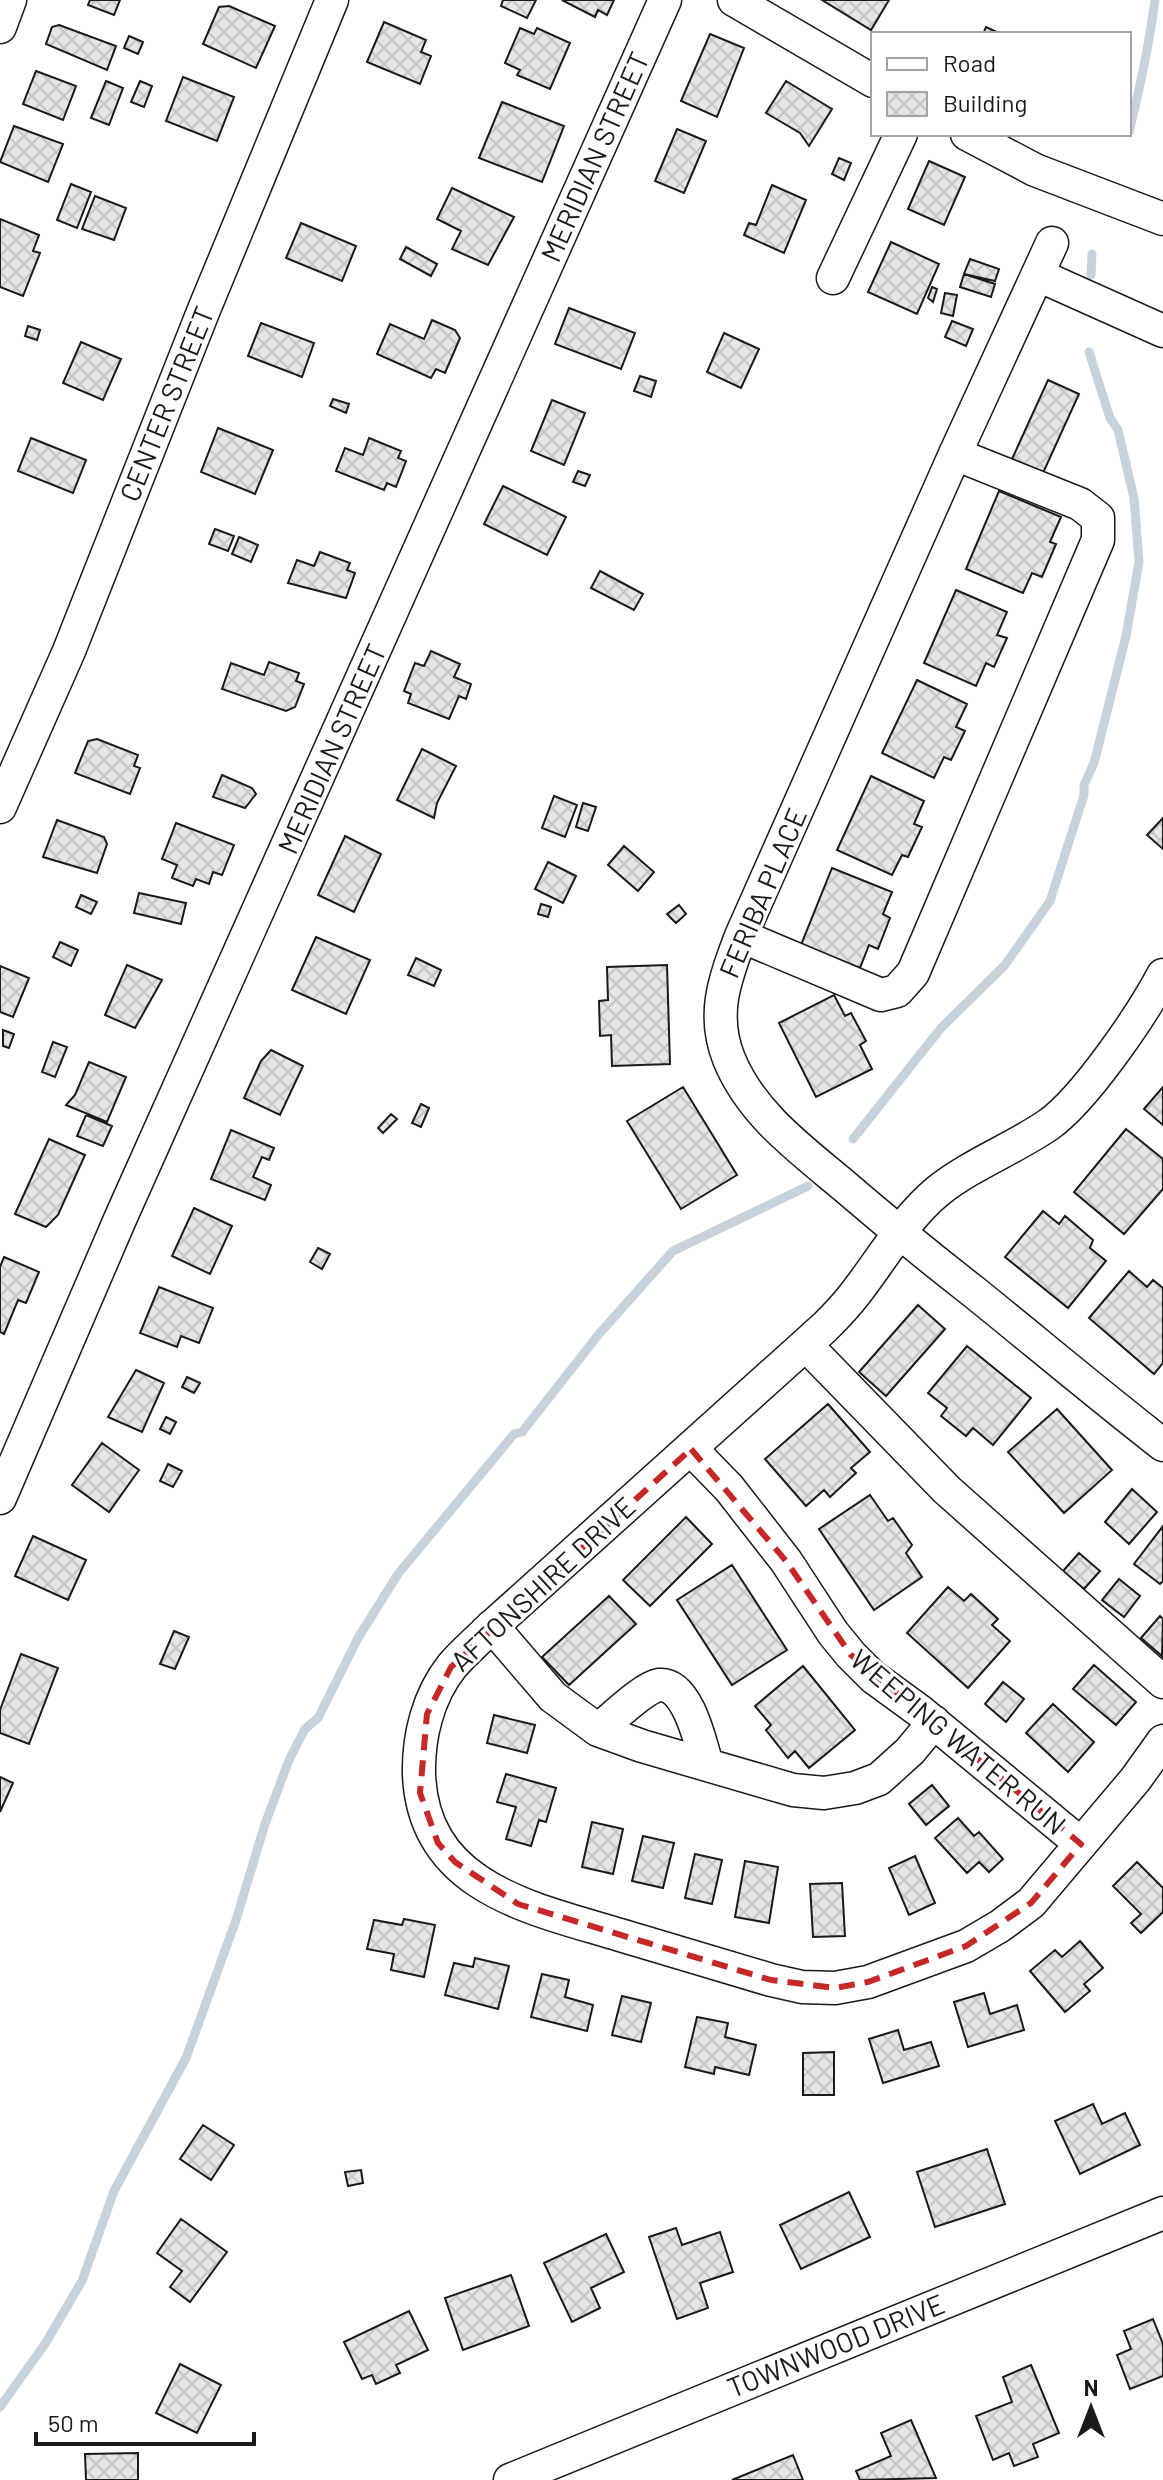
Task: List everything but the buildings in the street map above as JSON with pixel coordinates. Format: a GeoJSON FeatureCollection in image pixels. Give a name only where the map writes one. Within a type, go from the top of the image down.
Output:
{"type":"FeatureCollection","features":[{"type":"Feature","properties":{"kind":"street"},"geometry":{"type":"LineString","coordinates":[[0,27],[10,0]]}},
{"type":"Feature","properties":{"kind":"street","name":"CENTER STREET"},"geometry":{"type":"LineString","coordinates":[[0,807],[69,651],[197,327],[332,0]]}},
{"type":"Feature","properties":{"kind":"street","name":"MERIDIAN STREET"},"geometry":{"type":"LineString","coordinates":[[0,1498],[121,1217],[665,0]]}},
{"type":"Feature","properties":{"kind":"street"},"geometry":{"type":"LineString","coordinates":[[734,0],[871,80]]}},
{"type":"Feature","properties":{"kind":"street"},"geometry":{"type":"LineString","coordinates":[[833,278],[900,136]]}},
{"type":"Feature","properties":{"kind":"street"},"geometry":{"type":"LineString","coordinates":[[971,136],[1035,170],[1163,219]]}},
{"type":"Feature","properties":{"kind":"street","name":"FERIBA PLACE"},"geometry":{"type":"LineString","coordinates":[[1052,243],[741,936],[722,985],[721,1031],[741,1083],[761,1111],[791,1141],[1163,1445]]}},
{"type":"Feature","properties":{"kind":"street"},"geometry":{"type":"LineString","coordinates":[[1038,275],[1163,331]]}},
{"type":"Feature","properties":{"kind":"street"},"geometry":{"type":"LineString","coordinates":[[741,936],[881,995],[897,991],[913,973],[1098,540],[1098,518],[1080,504],[955,454]]}},
{"type":"Feature","properties":{"kind":"street","name":"AFTONSHIRE DRIVE"},"geometry":{"type":"LineString","coordinates":[[1162,979],[1106,1061],[1052,1122],[1012,1149],[966,1171],[937,1192],[900,1233],[852,1298],[806,1345],[492,1626],[451,1667],[427,1714],[421,1740],[420,1793],[426,1817],[438,1843],[474,1879],[518,1904],[771,1980],[802,1987],[835,1988],[868,1982],[966,1946],[1031,1903],[1135,1780],[1163,1741]]}},
{"type":"Feature","properties":{"kind":"street"},"geometry":{"type":"LineString","coordinates":[[806,1345],[947,1490],[1163,1682]]}},
{"type":"Feature","properties":{"kind":"street","name":"WEEPING WATER RUN"},"geometry":{"type":"LineString","coordinates":[[691,1449],[729,1488],[786,1561],[851,1655],[873,1677],[934,1722],[1081,1844]]}},
{"type":"Feature","properties":{"kind":"street"},"geometry":{"type":"LineString","coordinates":[[492,1626],[553,1697],[598,1730],[793,1790],[824,1793],[855,1788],[879,1779],[910,1751],[934,1722]]}},
{"type":"Feature","properties":{"kind":"street"},"geometry":{"type":"LineString","coordinates":[[598,1730],[648,1690],[659,1685],[671,1687],[684,1701],[692,1717],[707,1765]]}},
{"type":"Feature","properties":{"kind":"street","name":"TOWNWOOD DRIVE"},"geometry":{"type":"LineString","coordinates":[[510,2480],[1163,2213]]}},
{"type":"Feature","properties":{"kind":"highlighted area"},"geometry":{"type":"Polygon","coordinates":[[[691,1449],[786,1561],[851,1655],[1081,1844],[1031,1903],[966,1946],[868,1982],[835,1988],[771,1980],[518,1904],[455,1862],[438,1843],[420,1793],[427,1714],[451,1667],[691,1449]]]}},
{"type":"Feature","properties":{"kind":"waterway"},"geometry":{"type":"LineString","coordinates":[[1131,123],[1155,0]]}},
{"type":"Feature","properties":{"kind":"waterway"},"geometry":{"type":"LineString","coordinates":[[1091,275],[1092,254]]}},
{"type":"Feature","properties":{"kind":"waterway"},"geometry":{"type":"LineString","coordinates":[[853,1139],[941,1028],[1005,965],[1050,901],[1084,795],[1084,785],[1094,763],[1126,636],[1139,562],[1134,498],[1118,430],[1110,418],[1089,352]]}},
{"type":"Feature","properties":{"kind":"waterway"},"geometry":{"type":"LineString","coordinates":[[0,2407],[45,2344],[82,2281],[114,2191],[186,2058],[289,1760],[305,1729],[318,1718],[358,1638],[398,1574],[514,1434],[522,1432],[599,1334],[673,1251],[808,1186]]}}]}
